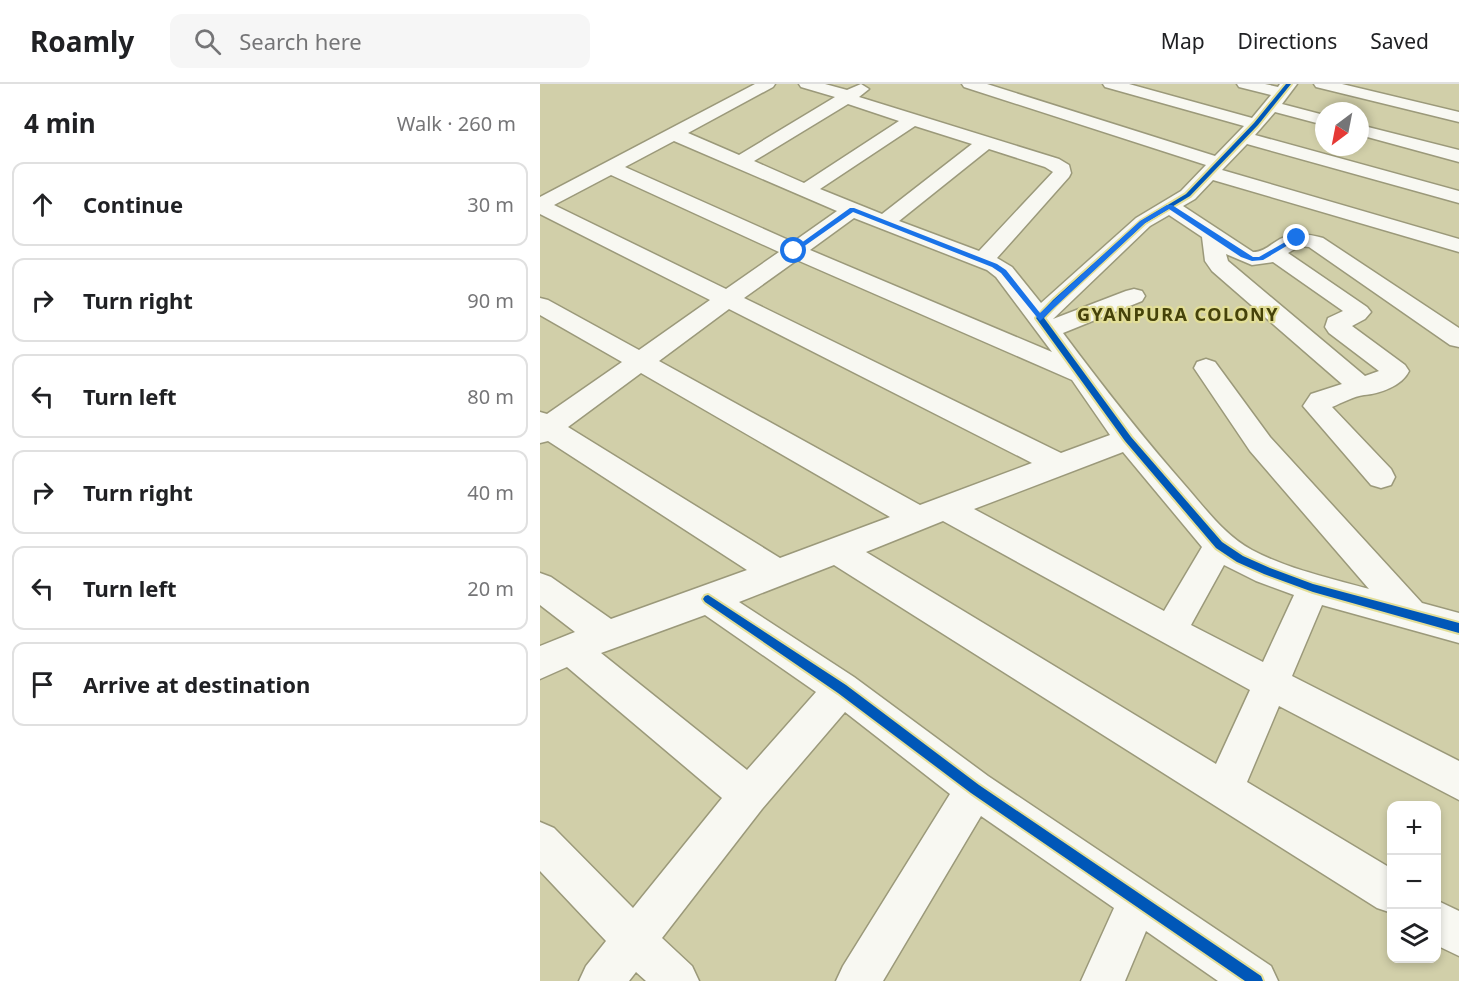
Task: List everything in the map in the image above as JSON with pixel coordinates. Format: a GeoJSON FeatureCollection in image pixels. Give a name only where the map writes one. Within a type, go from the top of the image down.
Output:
{"type":"FeatureCollection","features":[{"type":"Feature","properties":{"kind":"street"},"geometry":{"type":"LineString","coordinates":[[540,205],[767,84]]}},
{"type":"Feature","properties":{"kind":"street"},"geometry":{"type":"LineString","coordinates":[[807,84],[912,120],[1052,163],[1062,169],[1062,173],[983,260]]}},
{"type":"Feature","properties":{"kind":"street"},"geometry":{"type":"LineString","coordinates":[[740,162],[868,84]]}},
{"type":"Feature","properties":{"kind":"street"},"geometry":{"type":"LineString","coordinates":[[970,84],[1319,204],[1459,246]]}},
{"type":"Feature","properties":{"kind":"street"},"geometry":{"type":"LineString","coordinates":[[1111,84],[1315,118]]}},
{"type":"Feature","properties":{"kind":"street"},"geometry":{"type":"LineString","coordinates":[[1245,84],[1268,109],[1343,165],[1459,197]]}},
{"type":"Feature","properties":{"kind":"street"},"geometry":{"type":"LineString","coordinates":[[1322,84],[1459,117]]}},
{"type":"Feature","properties":{"kind":"street"},"geometry":{"type":"LineString","coordinates":[[1044,324],[1055,302],[1143,222],[1188,195],[1268,109]]}},
{"type":"Feature","properties":{"kind":"street"},"geometry":{"type":"LineString","coordinates":[[806,190],[912,120]]}},
{"type":"Feature","properties":{"kind":"street"},"geometry":{"type":"LineString","coordinates":[[1369,132],[1459,156]]}},
{"type":"Feature","properties":{"kind":"street"},"geometry":{"type":"LineString","coordinates":[[674,134],[852,210],[983,260],[1004,272],[1128,439],[1219,545],[1240,559],[1313,588],[1459,628]]}},
{"type":"Feature","properties":{"kind":"street"},"geometry":{"type":"LineString","coordinates":[[885,222],[986,142]]}},
{"type":"Feature","properties":{"kind":"street"},"geometry":{"type":"LineString","coordinates":[[1319,204],[1343,165]]}},
{"type":"Feature","properties":{"kind":"street"},"geometry":{"type":"LineString","coordinates":[[610,167],[794,251],[1080,374]]}},
{"type":"Feature","properties":{"kind":"street"},"geometry":{"type":"LineString","coordinates":[[540,205],[726,300],[1059,464]]}},
{"type":"Feature","properties":{"kind":"street"},"geometry":{"type":"LineString","coordinates":[[1169,206],[1252,259],[1261,259],[1297,238],[1316,242],[1459,339]]}},
{"type":"Feature","properties":{"kind":"street"},"geometry":{"type":"LineString","coordinates":[[777,573],[543,427],[852,210]]}},
{"type":"Feature","properties":{"kind":"street"},"geometry":{"type":"LineString","coordinates":[[1212,234],[1216,261],[1220,266],[1362,386]]}},
{"type":"Feature","properties":{"kind":"street"},"geometry":{"type":"LineString","coordinates":[[1273,252],[1359,312],[1336,324],[1337,327],[1396,371],[1372,386],[1362,386],[1320,400],[1316,406],[1381,477]]}},
{"type":"Feature","properties":{"kind":"street"},"geometry":{"type":"LineString","coordinates":[[1044,324],[1134,296]]}},
{"type":"Feature","properties":{"kind":"street"},"geometry":{"type":"LineString","coordinates":[[540,305],[639,361],[932,513],[1170,631],[1459,781]]}},
{"type":"Feature","properties":{"kind":"street"},"geometry":{"type":"LineString","coordinates":[[1206,368],[1260,444],[1411,614]]}},
{"type":"Feature","properties":{"kind":"street"},"geometry":{"type":"LineString","coordinates":[[555,656],[838,551],[1128,439]]}},
{"type":"Feature","properties":{"kind":"street"},"geometry":{"type":"LineString","coordinates":[[1170,631],[1219,545]]}},
{"type":"Feature","properties":{"kind":"street"},"geometry":{"type":"LineString","coordinates":[[838,551],[1387,890]]}},
{"type":"Feature","properties":{"kind":"street"},"geometry":{"type":"LineString","coordinates":[[540,586],[607,636]]}},
{"type":"Feature","properties":{"kind":"street"},"geometry":{"type":"LineString","coordinates":[[1224,790],[1313,588]]}},
{"type":"Feature","properties":{"kind":"street"},"geometry":{"type":"LineString","coordinates":[[708,599],[842,690],[975,789],[1256,981]]}},
{"type":"Feature","properties":{"kind":"street"},"geometry":{"type":"LineString","coordinates":[[555,656],[749,796]]}},
{"type":"Feature","properties":{"kind":"street"},"geometry":{"type":"LineString","coordinates":[[601,981],[749,796],[842,690]]}},
{"type":"Feature","properties":{"kind":"street"},"geometry":{"type":"LineString","coordinates":[[858,981],[975,789]]}},
{"type":"Feature","properties":{"kind":"street"},"geometry":{"type":"LineString","coordinates":[[540,842],[633,940],[677,981]]}},
{"type":"Feature","properties":{"kind":"street"},"geometry":{"type":"LineString","coordinates":[[1103,981],[1138,901]]}},
{"type":"Feature","properties":{"kind":"street"},"geometry":{"type":"LineString","coordinates":[[1441,924],[1459,935]]}},
{"type":"Feature","properties":{"kind":"cycle path"},"geometry":{"type":"LineString","coordinates":[[1289,84],[1256,124],[1188,195],[1143,222],[1040,318],[1128,439],[1219,545],[1240,559],[1313,588],[1459,628]]}},
{"type":"Feature","properties":{"kind":"cycle path"},"geometry":{"type":"LineString","coordinates":[[708,599],[842,689],[975,789],[1256,981]]}},
{"type":"Feature","properties":{"kind":"district","name":"GYANPURA COLONY"},"geometry":{"type":"Point","coordinates":[1178,315]}},
{"type":"Feature","properties":{"kind":"route"},"geometry":{"type":"LineString","coordinates":[[794,251],[852,210],[994,265],[1004,272],[1040,318],[1143,222],[1169,206],[1252,259],[1261,259],[1297,238]]}}]}
